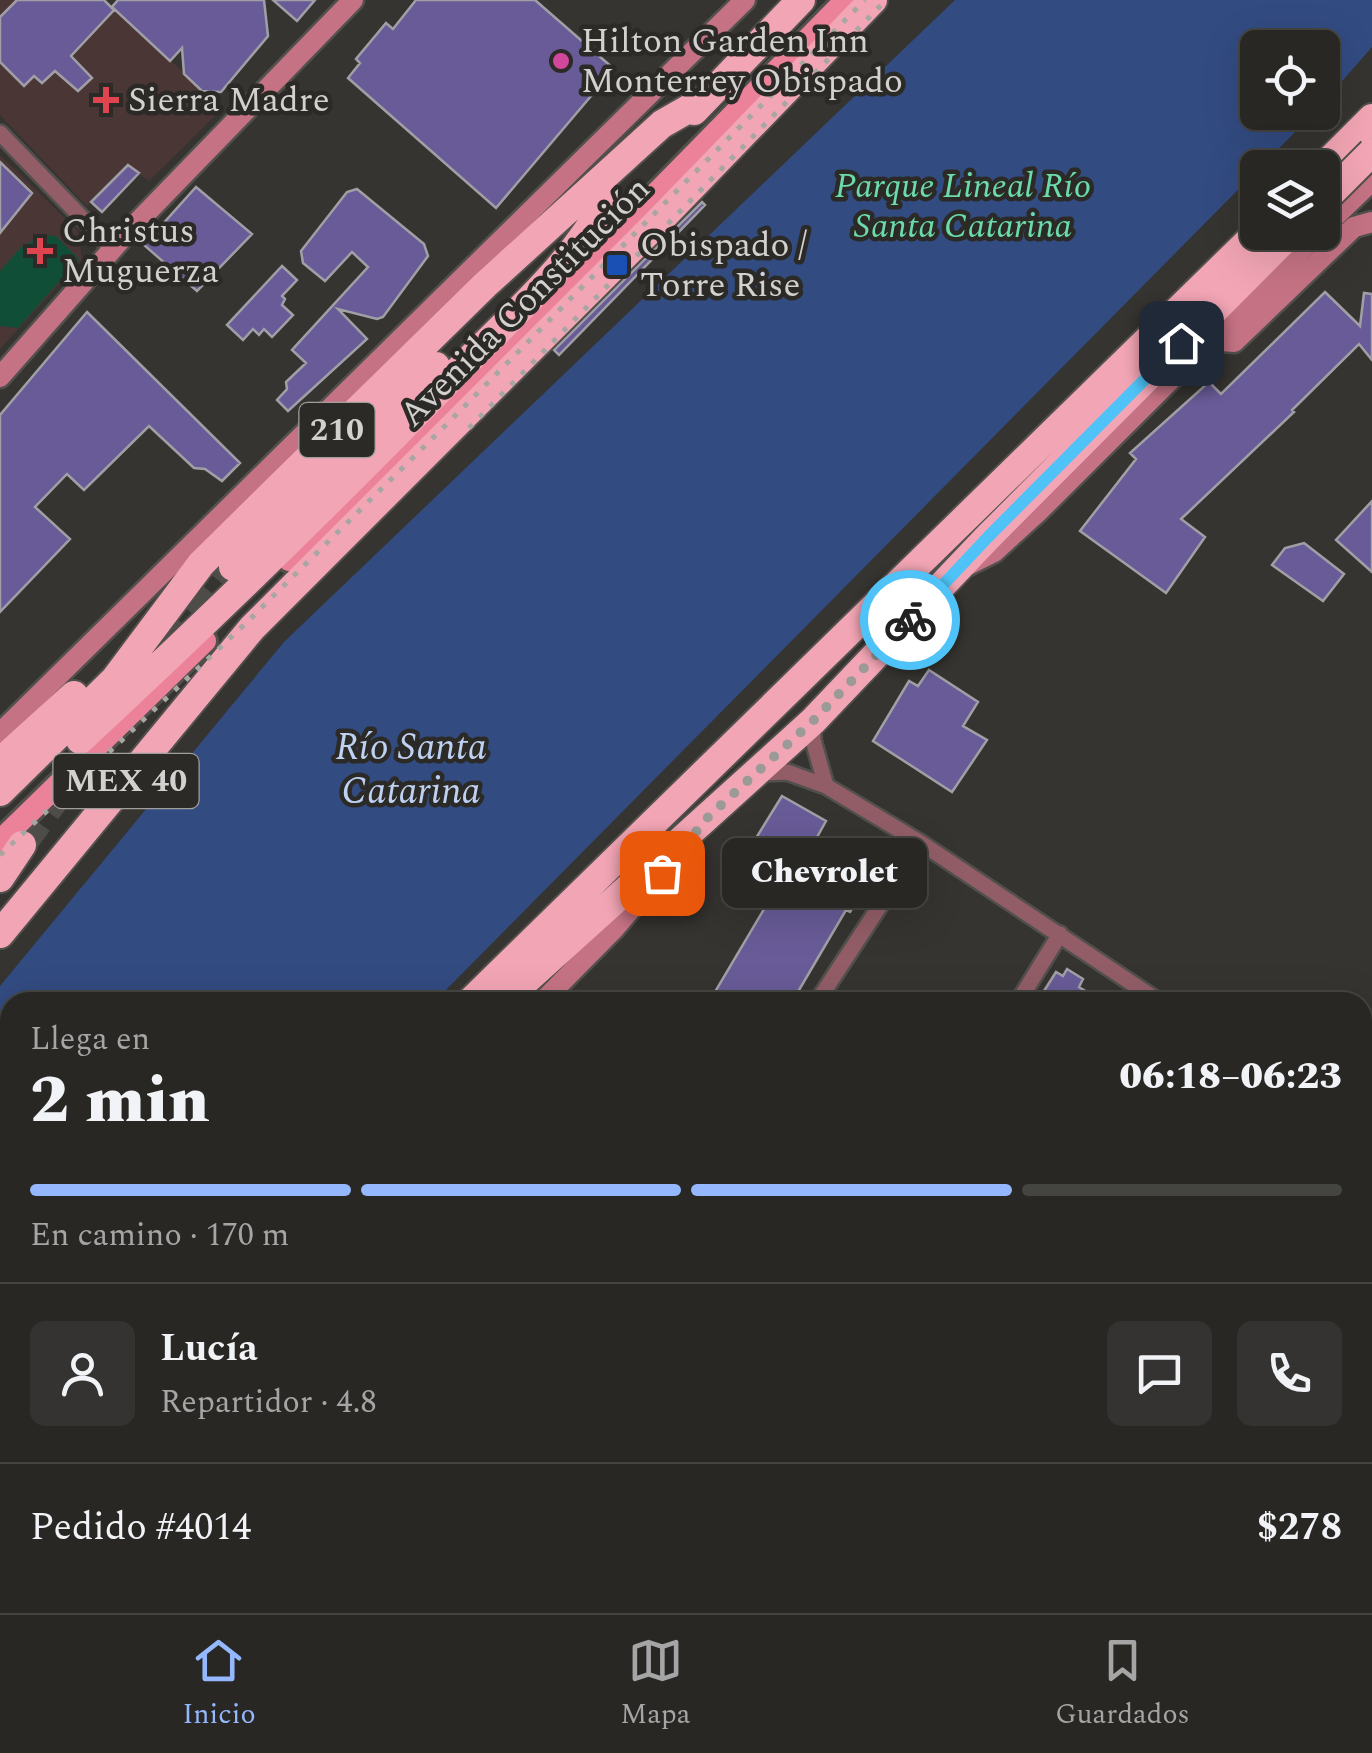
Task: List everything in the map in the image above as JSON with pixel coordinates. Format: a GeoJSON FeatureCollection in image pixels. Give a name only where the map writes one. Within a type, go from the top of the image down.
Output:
{"type":"FeatureCollection","features":[{"type":"Feature","properties":{"kind":"highway","name":"Avenida Constitución"},"geometry":{"type":"LineString","coordinates":[[0,934],[252,628],[654,226],[872,0]]}},
{"type":"Feature","properties":{"kind":"highway","name":"Avenida Constitución"},"geometry":{"type":"LineString","coordinates":[[233,567],[607,198],[790,6]]}},
{"type":"Feature","properties":{"kind":"highway","name":"210"},"geometry":{"type":"LineString","coordinates":[[0,792],[115,678],[201,564],[485,285],[662,124],[704,100]]}},
{"type":"Feature","properties":{"kind":"highway"},"geometry":{"type":"LineString","coordinates":[[1340,150],[1372,118]]}},
{"type":"Feature","properties":{"kind":"highway"},"geometry":{"type":"LineString","coordinates":[[1368,192],[1354,168],[1372,138]]}},
{"type":"Feature","properties":{"kind":"highway"},"geometry":{"type":"LineString","coordinates":[[1340,184],[1372,152]]}},
{"type":"Feature","properties":{"kind":"highway"},"geometry":{"type":"LineString","coordinates":[[0,815],[240,591],[376,455],[565,259],[589,230],[607,198]]}},
{"type":"Feature","properties":{"kind":"highway"},"geometry":{"type":"LineString","coordinates":[[480,992],[1240,250]]}},
{"type":"Feature","properties":{"kind":"highway"},"geometry":{"type":"LineString","coordinates":[[533,992],[709,816],[813,721],[988,537],[1274,250]]}},
{"type":"Feature","properties":{"kind":"highway"},"geometry":{"type":"LineString","coordinates":[[0,762],[148,632]]}},
{"type":"Feature","properties":{"kind":"highway"},"geometry":{"type":"LineString","coordinates":[[533,992],[707,770]]}},
{"type":"Feature","properties":{"kind":"highway","name":"Avenida Constitución"},"geometry":{"type":"LineString","coordinates":[[0,878],[11,843]]}},
{"type":"Feature","properties":{"kind":"main road","name":"Avenida Constitución"},"geometry":{"type":"LineString","coordinates":[[11,843],[846,0]]}},
{"type":"Feature","properties":{"kind":"street"},"geometry":{"type":"LineString","coordinates":[[0,377],[112,249],[353,0]]}},
{"type":"Feature","properties":{"kind":"street","name":"Avenida Constitución"},"geometry":{"type":"LineString","coordinates":[[0,733],[746,0]]}},
{"type":"Feature","properties":{"kind":"street"},"geometry":{"type":"LineString","coordinates":[[0,132],[112,249]]}},
{"type":"Feature","properties":{"kind":"street"},"geometry":{"type":"LineString","coordinates":[[1340,215],[1368,192]]}},
{"type":"Feature","properties":{"kind":"street"},"geometry":{"type":"LineString","coordinates":[[1210,340],[1234,342],[1354,227],[1372,222]]}},
{"type":"Feature","properties":{"kind":"street"},"geometry":{"type":"LineString","coordinates":[[957,570],[994,552],[1302,250]]}},
{"type":"Feature","properties":{"kind":"street"},"geometry":{"type":"LineString","coordinates":[[813,721],[813,740],[826,786]]}},
{"type":"Feature","properties":{"kind":"street"},"geometry":{"type":"LineString","coordinates":[[759,773],[787,772],[826,786],[921,843],[1145,992]]}},
{"type":"Feature","properties":{"kind":"street"},"geometry":{"type":"LineString","coordinates":[[824,992],[921,843]]}},
{"type":"Feature","properties":{"kind":"street"},"geometry":{"type":"LineString","coordinates":[[1024,992],[1060,934]]}},
{"type":"Feature","properties":{"kind":"shaded area","name":"Sierra Madre"},"geometry":{"type":"Polygon","coordinates":[[[0,0],[104,0],[223,108],[149,181],[127,165],[87,206],[0,115],[0,0]]]}},
{"type":"Feature","properties":{"kind":"shaded area","name":"Christus Muguerza"},"geometry":{"type":"Polygon","coordinates":[[[0,155],[78,231],[82,259],[0,349],[0,155]]]}},
{"type":"Feature","properties":{"kind":"green space"},"geometry":{"type":"Polygon","coordinates":[[[44,235],[56,236],[79,259],[18,328],[0,326],[0,271],[22,246],[44,235]]]}},
{"type":"Feature","properties":{"kind":"water","name":"Río Santa Catarina"},"geometry":{"type":"Polygon","coordinates":[[[955,0],[1372,0],[1372,47],[1340,84],[1340,30],[1240,30],[1240,130],[1297,130],[1277,150],[1240,150],[1240,188],[444,992],[0,992],[0,986],[284,642],[955,0]]]}},
{"type":"Feature","properties":{"kind":"building"},"geometry":{"type":"Polygon","coordinates":[[[17,0],[104,0],[114,10],[71,56],[92,78],[78,91],[55,71],[42,83],[34,76],[24,86],[0,62],[0,17],[17,0]]]}},
{"type":"Feature","properties":{"kind":"building"},"geometry":{"type":"Polygon","coordinates":[[[118,0],[264,0],[268,36],[221,92],[202,91],[184,74],[182,48],[170,61],[112,7],[118,0]]]}},
{"type":"Feature","properties":{"kind":"building"},"geometry":{"type":"Polygon","coordinates":[[[273,0],[315,0],[297,21],[273,0]]]}},
{"type":"Feature","properties":{"kind":"building"},"geometry":{"type":"Polygon","coordinates":[[[416,0],[535,0],[614,69],[496,208],[348,78],[360,63],[356,59],[386,23],[393,29],[416,0]]]}},
{"type":"Feature","properties":{"kind":"building"},"geometry":{"type":"Polygon","coordinates":[[[0,162],[32,193],[0,233],[0,162]]]}},
{"type":"Feature","properties":{"kind":"building"},"geometry":{"type":"Polygon","coordinates":[[[128,165],[139,173],[102,212],[91,202],[128,165]]]}},
{"type":"Feature","properties":{"kind":"building"},"geometry":{"type":"Polygon","coordinates":[[[196,187],[252,234],[197,291],[144,245],[196,187]]]}},
{"type":"Feature","properties":{"kind":"building"},"geometry":{"type":"Polygon","coordinates":[[[357,189],[424,244],[428,256],[383,317],[377,319],[338,309],[367,339],[288,411],[277,400],[287,389],[286,382],[306,363],[292,350],[368,267],[352,252],[325,281],[303,263],[301,251],[347,192],[357,189]]]}},
{"type":"Feature","properties":{"kind":"building"},"geometry":{"type":"Polygon","coordinates":[[[702,202],[705,205],[559,355],[554,350],[702,202]]]}},
{"type":"Feature","properties":{"kind":"building"},"geometry":{"type":"Polygon","coordinates":[[[282,266],[297,280],[282,296],[282,305],[293,315],[272,337],[264,329],[259,335],[253,329],[243,340],[227,325],[282,266]]]}},
{"type":"Feature","properties":{"kind":"building"},"geometry":{"type":"Polygon","coordinates":[[[1325,292],[1360,326],[1364,293],[1372,294],[1372,360],[1359,344],[1181,519],[1205,537],[1166,593],[1080,531],[1136,459],[1130,453],[1209,382],[1221,394],[1325,292]]]}},
{"type":"Feature","properties":{"kind":"building"},"geometry":{"type":"Polygon","coordinates":[[[87,312],[240,463],[222,481],[205,469],[194,468],[149,426],[84,490],[67,474],[35,507],[70,539],[0,612],[0,415],[87,312]]]}},
{"type":"Feature","properties":{"kind":"building"},"geometry":{"type":"Polygon","coordinates":[[[1372,501],[1372,572],[1336,540],[1372,501]]]}},
{"type":"Feature","properties":{"kind":"building"},"geometry":{"type":"Polygon","coordinates":[[[1304,543],[1344,574],[1323,601],[1272,565],[1285,548],[1304,543]]]}},
{"type":"Feature","properties":{"kind":"building"},"geometry":{"type":"Polygon","coordinates":[[[929,670],[978,702],[963,726],[987,740],[952,792],[873,741],[909,681],[918,686],[929,670]]]}},
{"type":"Feature","properties":{"kind":"building"},"geometry":{"type":"Polygon","coordinates":[[[782,796],[826,821],[811,848],[843,866],[855,846],[883,862],[850,912],[846,910],[798,992],[715,992],[783,877],[745,856],[782,796]]]}},
{"type":"Feature","properties":{"kind":"building"},"geometry":{"type":"Polygon","coordinates":[[[1067,969],[1083,979],[1079,987],[1087,992],[1043,992],[1056,972],[1063,976],[1067,969]]]}},
{"type":"Feature","properties":{"kind":"tunnel"},"geometry":{"type":"LineString","coordinates":[[167,647],[233,567]]}},
{"type":"Feature","properties":{"kind":"tunnel"},"geometry":{"type":"LineString","coordinates":[[22,845],[68,782]]}},
{"type":"Feature","properties":{"kind":"railway"},"geometry":{"type":"LineString","coordinates":[[0,855],[245,624],[865,0]]}},
{"type":"Feature","properties":{"kind":"railway"},"geometry":{"type":"LineString","coordinates":[[469,428],[886,0]]}},
{"type":"Feature","properties":{"kind":"way so far"},"geometry":{"type":"LineString","coordinates":[[662,873],[709,816],[813,721],[910,620]]}},
{"type":"Feature","properties":{"kind":"place","name":"Hilton Garden Inn Monterrey Obispado"},"geometry":{"type":"Point","coordinates":[561,61]}},
{"type":"Feature","properties":{"kind":"place","name":"Sierra Madre"},"geometry":{"type":"Point","coordinates":[106,100]}},
{"type":"Feature","properties":{"kind":"place","name":"Christus Muguerza"},"geometry":{"type":"Point","coordinates":[40,251]}},
{"type":"Feature","properties":{"kind":"place","name":"Obispado / Torre Rise"},"geometry":{"type":"Point","coordinates":[617,265]}},
{"type":"Feature","properties":{"kind":"place","name":"Chevrolet"},"geometry":{"type":"Point","coordinates":[662,873]}},
{"type":"Feature","properties":{"kind":"route"},"geometry":{"type":"LineString","coordinates":[[910,620],[1181,343]]}},
{"type":"Feature","properties":{"kind":"park label","name":"Parque Lineal Río Santa Catarina"},"geometry":{"type":"Point","coordinates":[963,206]}}]}
